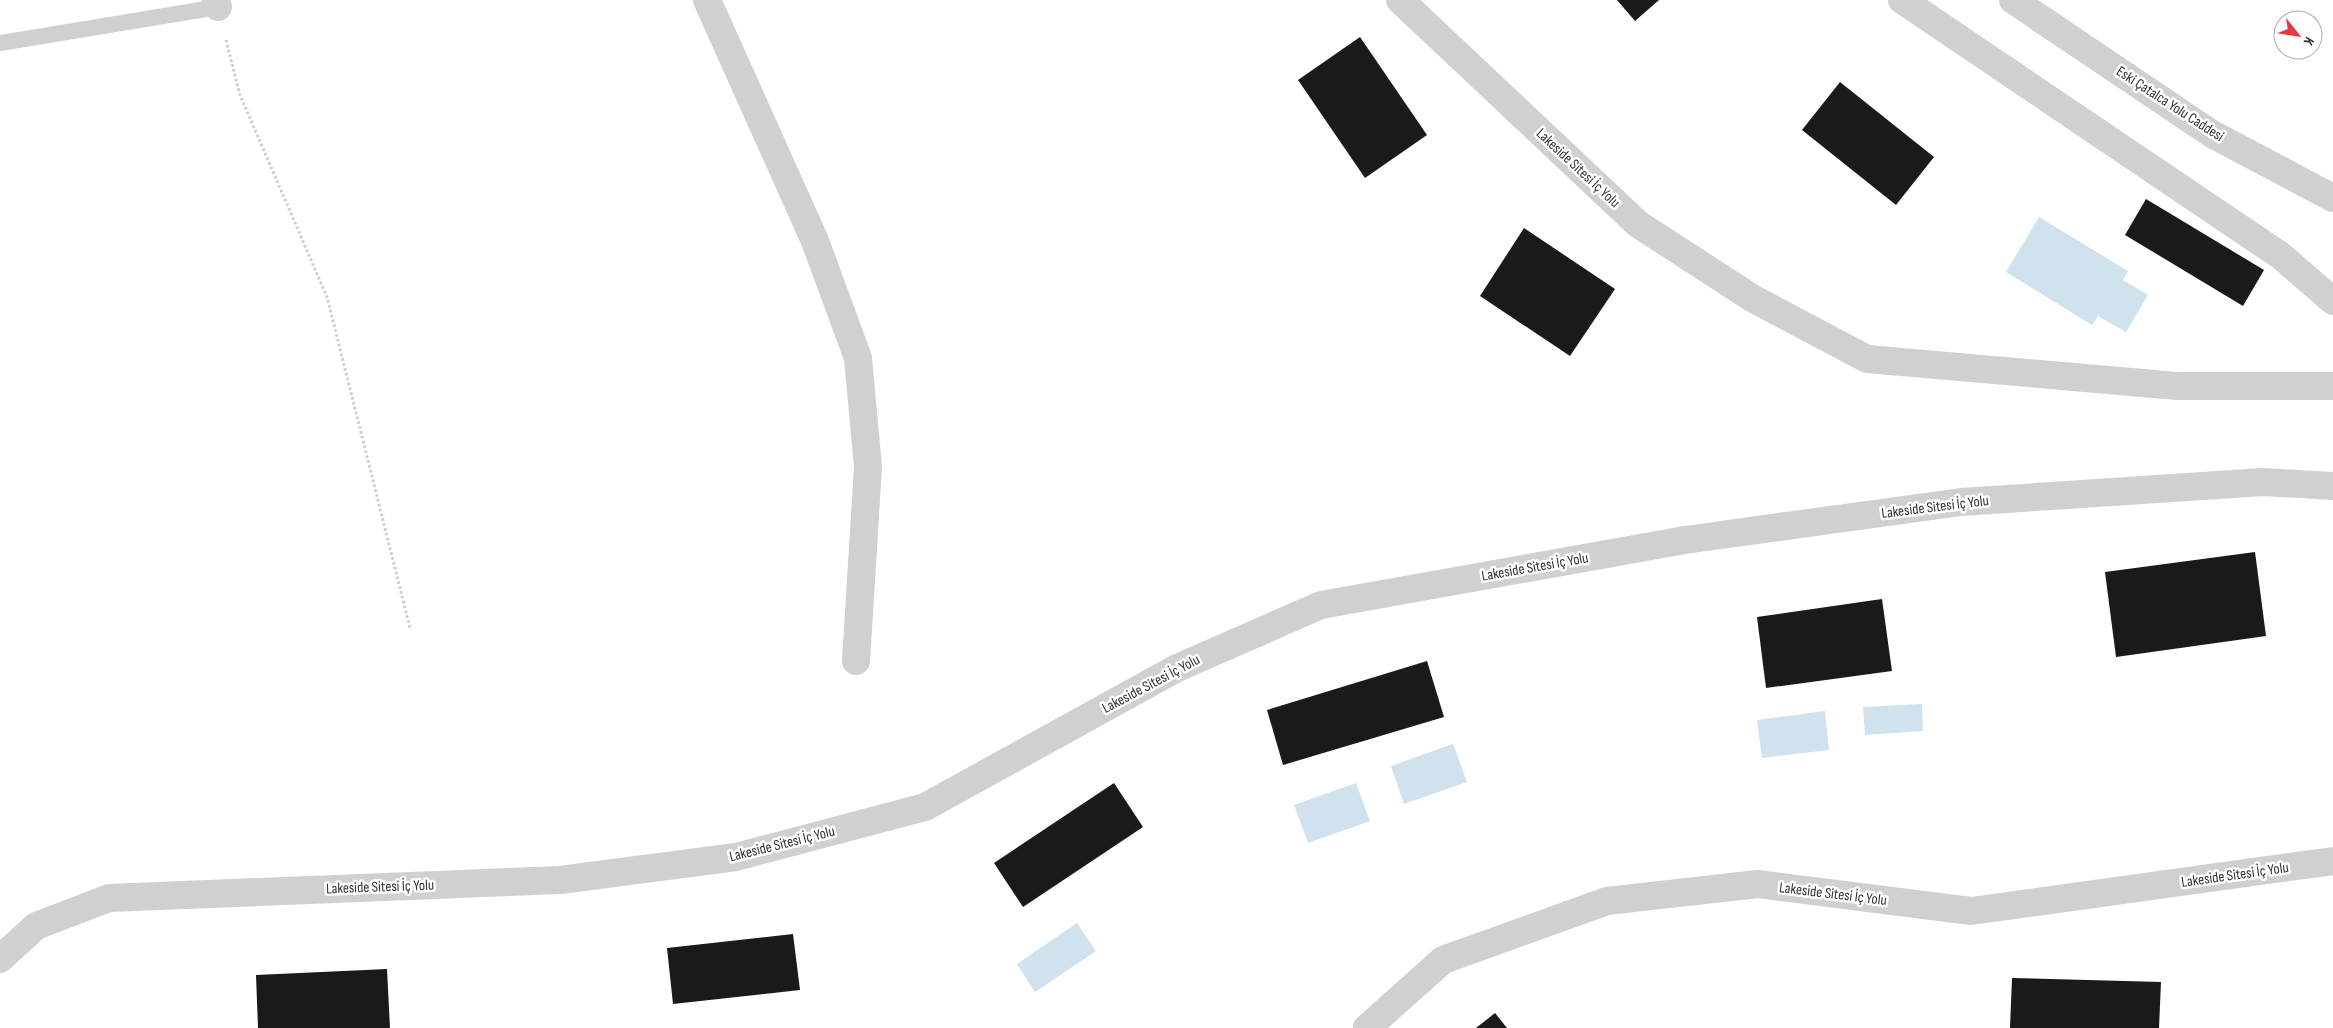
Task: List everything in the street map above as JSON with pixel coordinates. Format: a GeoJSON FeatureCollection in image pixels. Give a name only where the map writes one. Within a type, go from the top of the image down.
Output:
{"type":"FeatureCollection","features":[{"type":"Feature","properties":{"kind":"street"},"geometry":{"type":"LineString","coordinates":[[707,0],[815,241],[858,358],[868,467],[856,661]]}},
{"type":"Feature","properties":{"kind":"street","name":"Lakeside Sitesi İç Yolu"},"geometry":{"type":"LineString","coordinates":[[1400,0],[1638,224],[1752,298],[1867,358],[2178,386],[2333,386]]}},
{"type":"Feature","properties":{"kind":"street"},"geometry":{"type":"LineString","coordinates":[[1902,0],[2281,256],[2333,301]]}},
{"type":"Feature","properties":{"kind":"street","name":"Eski Çatalca Yolu Caddesi"},"geometry":{"type":"LineString","coordinates":[[2013,0],[2212,134],[2333,198]]}},
{"type":"Feature","properties":{"kind":"street","name":"Lakeside Sitesi İç Yolu"},"geometry":{"type":"LineString","coordinates":[[0,959],[36,926],[109,898],[560,880],[736,857],[925,807],[1177,668],[1321,605],[1685,540],[1961,502],[2263,482],[2333,486]]}},
{"type":"Feature","properties":{"kind":"street","name":"Lakeside Sitesi İç Yolu"},"geometry":{"type":"LineString","coordinates":[[1367,1028],[1443,960],[1607,901],[1758,884],[1971,911],[2333,861]]}},
{"type":"Feature","properties":{"kind":"lane"},"geometry":{"type":"LineString","coordinates":[[0,43],[217,3]]}},
{"type":"Feature","properties":{"kind":"path"},"geometry":{"type":"LineString","coordinates":[[217,3],[240,95],[328,297],[410,628]]}},
{"type":"Feature","properties":{"kind":"water"},"geometry":{"type":"Polygon","coordinates":[[[2039,217],[2128,271],[2123,280],[2148,295],[2126,332],[2098,316],[2092,325],[2006,272],[2039,217]]]}},
{"type":"Feature","properties":{"kind":"water"},"geometry":{"type":"Polygon","coordinates":[[[1922,704],[1923,731],[1865,735],[1863,707],[1922,704]]]}},
{"type":"Feature","properties":{"kind":"water"},"geometry":{"type":"Polygon","coordinates":[[[1825,711],[1829,750],[1762,758],[1757,720],[1825,711]]]}},
{"type":"Feature","properties":{"kind":"water"},"geometry":{"type":"Polygon","coordinates":[[[1453,744],[1467,782],[1404,804],[1391,766],[1453,744]]]}},
{"type":"Feature","properties":{"kind":"water"},"geometry":{"type":"Polygon","coordinates":[[[1356,783],[1370,821],[1308,843],[1294,805],[1356,783]]]}},
{"type":"Feature","properties":{"kind":"water"},"geometry":{"type":"Polygon","coordinates":[[[1077,923],[1096,951],[1035,992],[1017,964],[1077,923]]]}},
{"type":"Feature","properties":{"kind":"building"},"geometry":{"type":"Polygon","coordinates":[[[1617,0],[1659,0],[1635,21],[1617,0]]]}},
{"type":"Feature","properties":{"kind":"building"},"geometry":{"type":"Polygon","coordinates":[[[1360,37],[1427,135],[1365,178],[1298,80],[1360,37]]]}},
{"type":"Feature","properties":{"kind":"building"},"geometry":{"type":"Polygon","coordinates":[[[1840,82],[1934,157],[1896,205],[1802,130],[1840,82]]]}},
{"type":"Feature","properties":{"kind":"building"},"geometry":{"type":"Polygon","coordinates":[[[2146,199],[2264,270],[2243,306],[2125,235],[2146,199]]]}},
{"type":"Feature","properties":{"kind":"building"},"geometry":{"type":"Polygon","coordinates":[[[1524,228],[1615,289],[1570,356],[1480,296],[1524,228]]]}},
{"type":"Feature","properties":{"kind":"building"},"geometry":{"type":"Polygon","coordinates":[[[2255,552],[2266,636],[2116,657],[2105,572],[2255,552]]]}},
{"type":"Feature","properties":{"kind":"building"},"geometry":{"type":"Polygon","coordinates":[[[1882,599],[1892,671],[1766,688],[1757,617],[1882,599]]]}},
{"type":"Feature","properties":{"kind":"building"},"geometry":{"type":"Polygon","coordinates":[[[1427,661],[1444,717],[1283,765],[1267,710],[1427,661]]]}},
{"type":"Feature","properties":{"kind":"building"},"geometry":{"type":"Polygon","coordinates":[[[1114,783],[1143,827],[1023,907],[994,863],[1114,783]]]}},
{"type":"Feature","properties":{"kind":"building"},"geometry":{"type":"Polygon","coordinates":[[[793,934],[800,990],[673,1004],[667,948],[793,934]]]}},
{"type":"Feature","properties":{"kind":"building"},"geometry":{"type":"Polygon","coordinates":[[[387,969],[390,1028],[258,1028],[256,975],[387,969]]]}},
{"type":"Feature","properties":{"kind":"building"},"geometry":{"type":"Polygon","coordinates":[[[2012,978],[2161,982],[2159,1028],[2010,1028],[2012,978]]]}},
{"type":"Feature","properties":{"kind":"building"},"geometry":{"type":"Polygon","coordinates":[[[1495,1013],[1507,1028],[1476,1028],[1495,1013]]]}}]}
